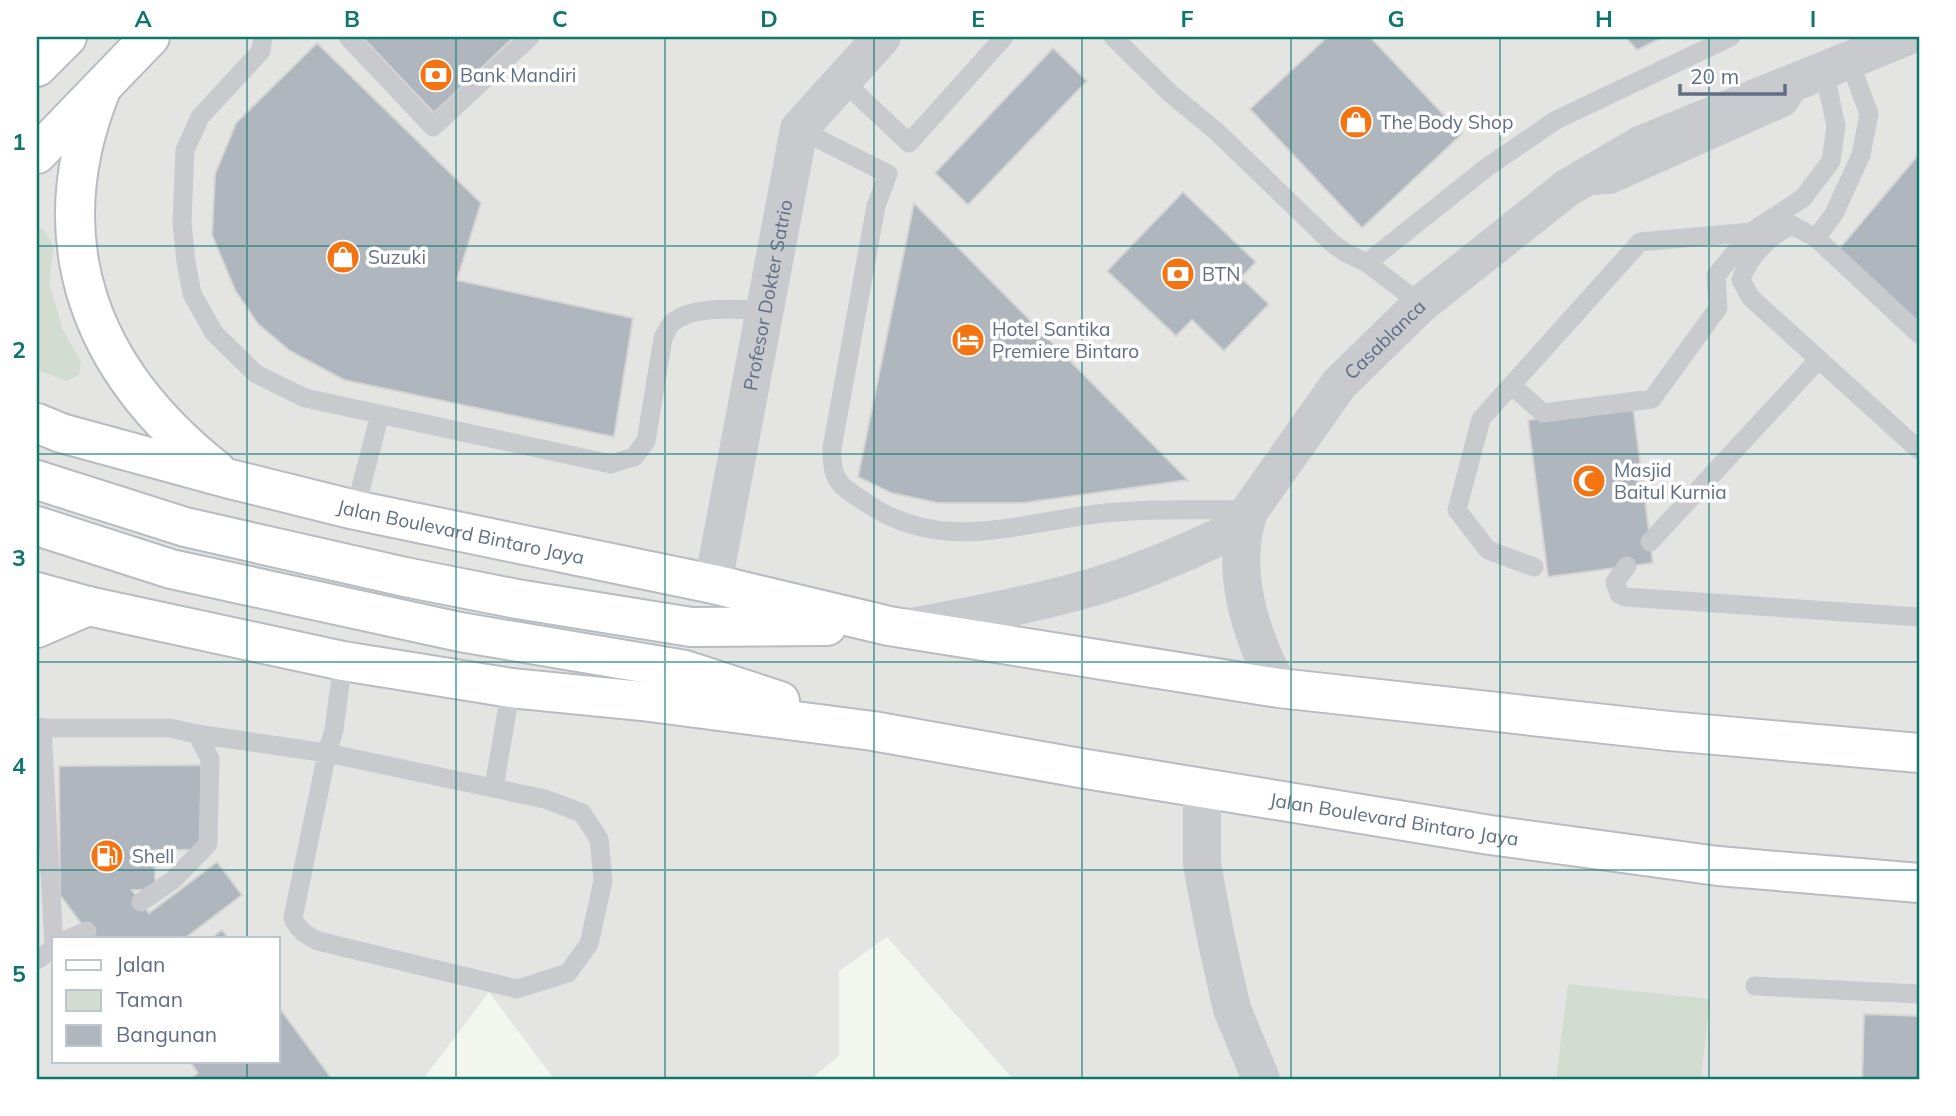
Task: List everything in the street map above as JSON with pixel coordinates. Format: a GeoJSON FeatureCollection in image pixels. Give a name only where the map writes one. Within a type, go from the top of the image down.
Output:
{"type":"FeatureCollection","features":[{"type":"Feature","properties":{"kind":"main road"},"geometry":{"type":"LineString","coordinates":[[37,154],[150,37]]}},
{"type":"Feature","properties":{"kind":"main road"},"geometry":{"type":"LineString","coordinates":[[102,86],[84,135],[76,175],[75,237],[87,297],[107,344],[127,380],[146,404],[189,448],[226,478]]}},
{"type":"Feature","properties":{"kind":"main road","name":"Jalan Boulevard Bintaro Jaya"},"geometry":{"type":"LineString","coordinates":[[37,423],[61,433],[355,510],[713,584],[897,627],[1279,688],[1669,731],[1919,753]]}},
{"type":"Feature","properties":{"kind":"main road","name":"Jalan Boulevard Bintaro Jaya"},"geometry":{"type":"LineString","coordinates":[[37,480],[185,527],[517,599],[691,627],[897,627]]}},
{"type":"Feature","properties":{"kind":"main road","name":"Jalan Boulevard Bintaro Jaya"},"geometry":{"type":"LineString","coordinates":[[37,526],[171,569],[222,581],[460,632],[685,670],[873,731]]}},
{"type":"Feature","properties":{"kind":"main road","name":"Jalan Boulevard Bintaro Jaya"},"geometry":{"type":"LineString","coordinates":[[37,592],[88,606],[343,661],[511,688],[642,701],[873,731],[1490,835],[1718,866],[1919,883]]}},
{"type":"Feature","properties":{"kind":"main road"},"geometry":{"type":"LineString","coordinates":[[37,628],[88,606]]}},
{"type":"Feature","properties":{"kind":"street"},"geometry":{"type":"LineString","coordinates":[[799,129],[883,37]]}},
{"type":"Feature","properties":{"kind":"street","name":"Casablanca"},"geometry":{"type":"LineString","coordinates":[[1247,518],[1339,384],[1421,304],[1567,188],[1642,144],[1906,37]]}},
{"type":"Feature","properties":{"kind":"street","name":"Profesor Dokter Satrio"},"geometry":{"type":"LineString","coordinates":[[713,584],[799,129]]}},
{"type":"Feature","properties":{"kind":"street"},"geometry":{"type":"LineString","coordinates":[[897,627],[1016,606],[1092,587],[1160,562],[1247,518]]}},
{"type":"Feature","properties":{"kind":"street"},"geometry":{"type":"LineString","coordinates":[[1247,518],[1243,564],[1251,627],[1279,688]]}},
{"type":"Feature","properties":{"kind":"street"},"geometry":{"type":"LineString","coordinates":[[1202,788],[1202,865],[1216,937],[1232,1009],[1261,1079]]}},
{"type":"Feature","properties":{"kind":"lane"},"geometry":{"type":"LineString","coordinates":[[263,37],[261,51],[200,117],[185,150],[182,223],[192,294],[214,334],[256,374],[305,398],[611,464],[634,457],[646,441],[663,338],[670,324],[701,311],[765,310]]}},
{"type":"Feature","properties":{"kind":"lane"},"geometry":{"type":"LineString","coordinates":[[348,37],[433,127],[530,37]]}},
{"type":"Feature","properties":{"kind":"lane"},"geometry":{"type":"LineString","coordinates":[[843,81],[909,144],[1004,37]]}},
{"type":"Feature","properties":{"kind":"lane"},"geometry":{"type":"LineString","coordinates":[[1113,37],[1171,94],[1216,131],[1332,243],[1367,263],[1421,304]]}},
{"type":"Feature","properties":{"kind":"lane"},"geometry":{"type":"LineString","coordinates":[[1367,263],[1486,168],[1556,120],[1731,37]]}},
{"type":"Feature","properties":{"kind":"lane"},"geometry":{"type":"LineString","coordinates":[[1511,385],[1543,413],[1652,398],[1718,308],[1716,276],[1751,232],[1803,198],[1831,161],[1836,126],[1826,69]]}},
{"type":"Feature","properties":{"kind":"lane"},"geometry":{"type":"LineString","coordinates":[[1816,238],[1834,214],[1850,183],[1861,155],[1869,114],[1826,69]]}},
{"type":"Feature","properties":{"kind":"lane"},"geometry":{"type":"LineString","coordinates":[[799,129],[888,174],[876,206],[832,448],[831,467],[840,486],[882,514],[909,526],[931,530],[992,532],[1096,514],[1173,510],[1247,518]]}},
{"type":"Feature","properties":{"kind":"lane"},"geometry":{"type":"LineString","coordinates":[[1919,334],[1816,238],[1792,225],[1780,230],[1746,265],[1741,280],[1751,298],[1919,450]]}},
{"type":"Feature","properties":{"kind":"lane"},"geometry":{"type":"LineString","coordinates":[[1534,567],[1488,550],[1457,510],[1481,419],[1640,242],[1751,232]]}},
{"type":"Feature","properties":{"kind":"lane"},"geometry":{"type":"LineString","coordinates":[[1650,542],[1819,359]]}},
{"type":"Feature","properties":{"kind":"lane"},"geometry":{"type":"LineString","coordinates":[[355,510],[380,414]]}},
{"type":"Feature","properties":{"kind":"lane"},"geometry":{"type":"LineString","coordinates":[[1627,566],[1615,582],[1619,594],[1625,597],[1919,617]]}},
{"type":"Feature","properties":{"kind":"lane"},"geometry":{"type":"LineString","coordinates":[[53,937],[39,727],[169,728],[327,753],[494,787],[545,799],[582,813],[599,839],[603,881],[589,944],[568,973],[517,989],[318,941],[296,926],[293,918],[327,753],[334,730],[343,661]]}},
{"type":"Feature","properties":{"kind":"lane"},"geometry":{"type":"LineString","coordinates":[[494,787],[511,688]]}},
{"type":"Feature","properties":{"kind":"lane"},"geometry":{"type":"LineString","coordinates":[[141,902],[173,880],[208,844],[210,759],[197,734]]}},
{"type":"Feature","properties":{"kind":"lane"},"geometry":{"type":"LineString","coordinates":[[37,960],[52,948]]}},
{"type":"Feature","properties":{"kind":"lane"},"geometry":{"type":"LineString","coordinates":[[1755,986],[1919,994]]}},
{"type":"Feature","properties":{"kind":"shaded area"},"geometry":{"type":"Polygon","coordinates":[[[37,37],[1919,37],[1919,1079],[1013,1079],[887,937],[839,971],[839,1056],[811,1079],[554,1079],[489,992],[423,1079],[37,1079],[37,37]]]}},
{"type":"Feature","properties":{"kind":"green space"},"geometry":{"type":"Polygon","coordinates":[[[37,229],[44,229],[54,248],[49,282],[63,330],[81,361],[79,375],[67,381],[37,370],[37,229]]]}},
{"type":"Feature","properties":{"kind":"green space"},"geometry":{"type":"Polygon","coordinates":[[[1568,984],[1710,999],[1701,1079],[1556,1079],[1568,984]]]}},
{"type":"Feature","properties":{"kind":"building","name":"Bank Mandiri"},"geometry":{"type":"Polygon","coordinates":[[[362,37],[514,37],[434,113],[362,37]]]}},
{"type":"Feature","properties":{"kind":"building","name":"The Body Shop"},"geometry":{"type":"Polygon","coordinates":[[[1327,37],[1370,37],[1462,134],[1362,228],[1250,109],[1327,37]]]}},
{"type":"Feature","properties":{"kind":"building"},"geometry":{"type":"Polygon","coordinates":[[[1625,37],[1663,37],[1637,50],[1625,37]]]}},
{"type":"Feature","properties":{"kind":"building","name":"Suzuki"},"geometry":{"type":"Polygon","coordinates":[[[317,43],[481,203],[457,280],[633,318],[614,437],[344,380],[290,351],[258,324],[235,290],[212,235],[215,174],[236,123],[317,43]]]}},
{"type":"Feature","properties":{"kind":"building"},"geometry":{"type":"Polygon","coordinates":[[[1053,48],[1087,81],[968,205],[935,173],[1053,48]]]}},
{"type":"Feature","properties":{"kind":"building"},"geometry":{"type":"Polygon","coordinates":[[[1919,154],[1919,323],[1839,249],[1919,154]]]}},
{"type":"Feature","properties":{"kind":"building","name":"BTN"},"geometry":{"type":"Polygon","coordinates":[[[1183,192],[1256,262],[1241,278],[1269,304],[1224,351],[1192,320],[1176,336],[1107,271],[1183,192]]]}},
{"type":"Feature","properties":{"kind":"building","name":"Hotel Santika Premiere Bintaro"},"geometry":{"type":"Polygon","coordinates":[[[914,203],[1188,480],[1023,503],[938,503],[891,493],[858,477],[914,203]]]}},
{"type":"Feature","properties":{"kind":"building","name":"Masjid Baitul Kurnia"},"geometry":{"type":"Polygon","coordinates":[[[1633,406],[1653,563],[1548,577],[1528,420],[1633,406]]]}},
{"type":"Feature","properties":{"kind":"building","name":"Shell"},"geometry":{"type":"Polygon","coordinates":[[[201,765],[201,850],[155,850],[155,890],[132,890],[149,913],[217,862],[242,895],[187,937],[92,937],[60,895],[59,766],[201,765]]]}},
{"type":"Feature","properties":{"kind":"building"},"geometry":{"type":"Polygon","coordinates":[[[222,930],[227,937],[213,937],[222,930]]]}},
{"type":"Feature","properties":{"kind":"building"},"geometry":{"type":"Polygon","coordinates":[[[280,1009],[332,1079],[190,1079],[198,1073],[191,1064],[280,1064],[280,1009]]]}},
{"type":"Feature","properties":{"kind":"building"},"geometry":{"type":"Polygon","coordinates":[[[1864,1014],[1919,1016],[1919,1079],[1862,1079],[1864,1014]]]}},
{"type":"Feature","properties":{"kind":"place","name":"Bank Mandiri"},"geometry":{"type":"Point","coordinates":[436,75]}},
{"type":"Feature","properties":{"kind":"place","name":"The Body Shop"},"geometry":{"type":"Point","coordinates":[1356,122]}},
{"type":"Feature","properties":{"kind":"place","name":"Suzuki"},"geometry":{"type":"Point","coordinates":[343,257]}},
{"type":"Feature","properties":{"kind":"place","name":"BTN"},"geometry":{"type":"Point","coordinates":[1178,274]}},
{"type":"Feature","properties":{"kind":"place","name":"Hotel Santika Premiere Bintaro"},"geometry":{"type":"Point","coordinates":[968,340]}},
{"type":"Feature","properties":{"kind":"place","name":"Masjid Baitul Kurnia"},"geometry":{"type":"Point","coordinates":[1589,481]}},
{"type":"Feature","properties":{"kind":"place","name":"Shell"},"geometry":{"type":"Point","coordinates":[107,856]}}]}
